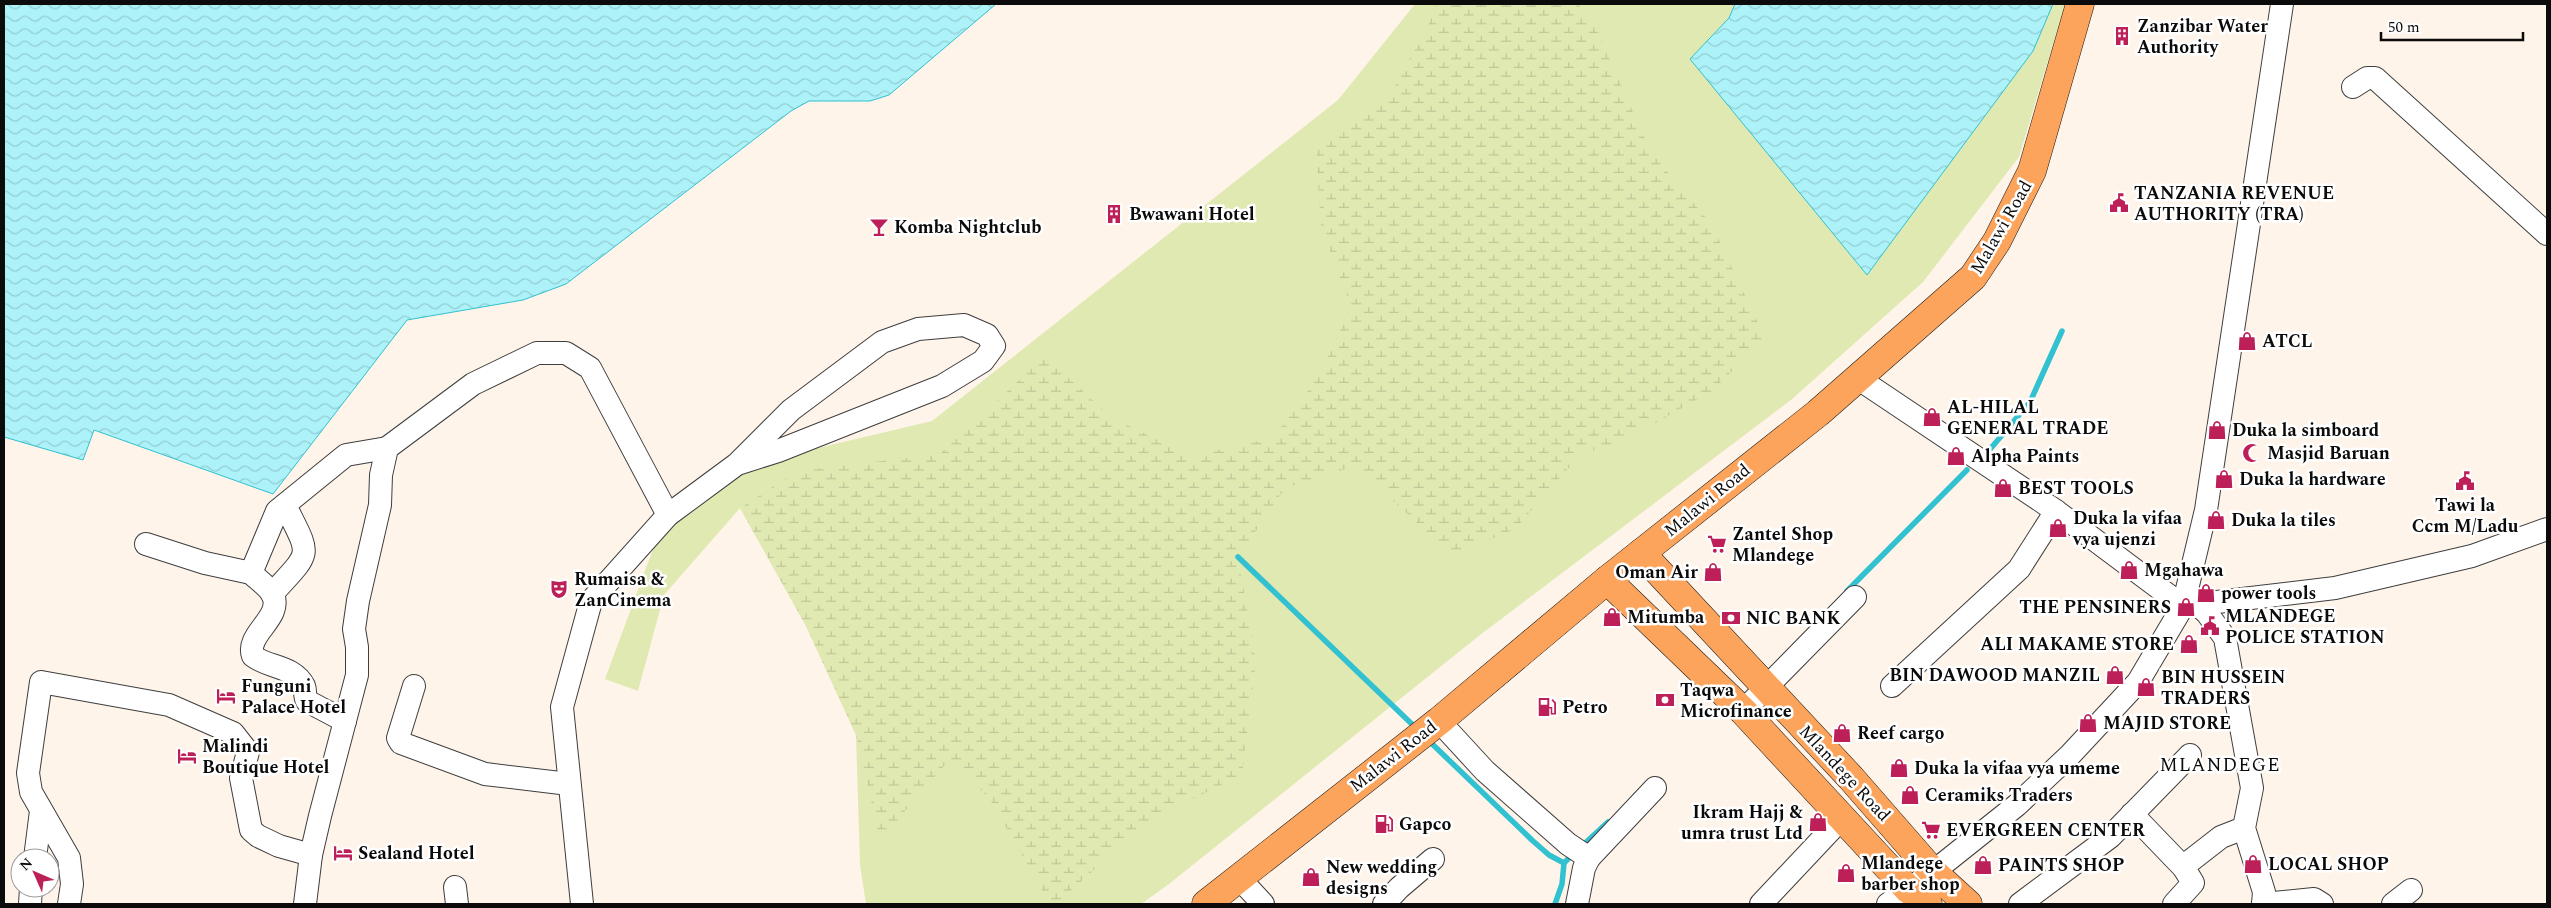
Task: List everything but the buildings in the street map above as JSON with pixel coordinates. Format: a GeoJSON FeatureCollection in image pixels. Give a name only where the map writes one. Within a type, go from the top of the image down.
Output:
{"type":"FeatureCollection","features":[{"type":"Feature","properties":{"kind":"main road","name":"Malawi Road"},"geometry":{"type":"LineString","coordinates":[[1206,904],[1439,721],[1641,553],[1859,379],[1973,277],[1997,241],[2032,171],[2080,4]]}},
{"type":"Feature","properties":{"kind":"main road","name":"Mlandege Road"},"geometry":{"type":"LineString","coordinates":[[1641,553],[1851,778],[1929,895]]}},
{"type":"Feature","properties":{"kind":"main road","name":"Mlandege Road"},"geometry":{"type":"LineString","coordinates":[[1608,580],[1743,711],[1842,818],[1929,895]]}},
{"type":"Feature","properties":{"kind":"street"},"geometry":{"type":"LineString","coordinates":[[1929,895],[2017,804],[2070,755],[2138,682],[2190,605],[2282,4]]}},
{"type":"Feature","properties":{"kind":"street"},"geometry":{"type":"LineString","coordinates":[[2353,87],[2367,78],[2376,78],[2547,234]]}},
{"type":"Feature","properties":{"kind":"street"},"geometry":{"type":"LineString","coordinates":[[582,904],[562,707],[590,601],[668,515],[736,464],[791,410],[882,342],[918,329],[964,325],[987,336],[994,346],[983,361],[942,386],[778,451],[736,464]]}},
{"type":"Feature","properties":{"kind":"street"},"geometry":{"type":"LineString","coordinates":[[250,573],[276,512],[346,456],[387,448],[473,384],[537,353],[566,353],[590,368],[668,515]]}},
{"type":"Feature","properties":{"kind":"street"},"geometry":{"type":"LineString","coordinates":[[1859,379],[2056,511],[2190,605],[2207,614],[2225,638],[2252,788],[2244,828],[2264,892],[2263,904],[2314,899],[2322,904]]}},
{"type":"Feature","properties":{"kind":"street"},"geometry":{"type":"LineString","coordinates":[[305,904],[311,856],[357,675],[357,647],[354,629],[358,601],[380,505],[380,474],[387,448]]}},
{"type":"Feature","properties":{"kind":"street"},"geometry":{"type":"LineString","coordinates":[[272,594],[302,561],[305,554],[304,545],[285,505]]}},
{"type":"Feature","properties":{"kind":"street"},"geometry":{"type":"LineString","coordinates":[[1892,686],[2019,569],[2056,511]]}},
{"type":"Feature","properties":{"kind":"street"},"geometry":{"type":"LineString","coordinates":[[2190,605],[2336,588],[2472,556],[2547,529]]}},
{"type":"Feature","properties":{"kind":"street"},"geometry":{"type":"LineString","coordinates":[[146,544],[206,563],[250,573],[272,594],[273,609],[252,644],[252,656],[262,663],[281,666],[293,674],[303,685],[307,701],[345,721]]}},
{"type":"Feature","properties":{"kind":"street"},"geometry":{"type":"LineString","coordinates":[[1743,711],[1855,597]]}},
{"type":"Feature","properties":{"kind":"street"},"geometry":{"type":"LineString","coordinates":[[69,904],[72,884],[68,858],[57,834],[31,792],[28,773],[41,682],[169,705],[233,733],[248,752],[241,778],[251,830],[258,836],[279,846],[311,856]]}},
{"type":"Feature","properties":{"kind":"street"},"geometry":{"type":"LineString","coordinates":[[414,686],[398,738],[401,743],[485,774],[569,784]]}},
{"type":"Feature","properties":{"kind":"street"},"geometry":{"type":"LineString","coordinates":[[1439,721],[1485,771],[1579,852],[1584,868],[1578,904]]}},
{"type":"Feature","properties":{"kind":"street"},"geometry":{"type":"LineString","coordinates":[[2020,904],[2110,837],[2190,755]]}},
{"type":"Feature","properties":{"kind":"street"},"geometry":{"type":"LineString","coordinates":[[1579,852],[1655,788]]}},
{"type":"Feature","properties":{"kind":"street"},"geometry":{"type":"LineString","coordinates":[[36,848],[41,810]]}},
{"type":"Feature","properties":{"kind":"street"},"geometry":{"type":"LineString","coordinates":[[2132,814],[2184,868],[2193,883],[2174,904]]}},
{"type":"Feature","properties":{"kind":"street"},"geometry":{"type":"LineString","coordinates":[[1761,904],[1842,818]]}},
{"type":"Feature","properties":{"kind":"street"},"geometry":{"type":"LineString","coordinates":[[2184,868],[2221,837],[2244,828]]}},
{"type":"Feature","properties":{"kind":"street"},"geometry":{"type":"LineString","coordinates":[[1384,904],[1399,888],[1433,859]]}},
{"type":"Feature","properties":{"kind":"street"},"geometry":{"type":"LineString","coordinates":[[1239,878],[1263,904]]}},
{"type":"Feature","properties":{"kind":"street"},"geometry":{"type":"LineString","coordinates":[[2393,904],[2411,890]]}},
{"type":"Feature","properties":{"kind":"green space"},"geometry":{"type":"Polygon","coordinates":[[[1415,4],[2065,4],[2019,157],[1923,282],[1791,400],[1480,635],[1169,884],[1141,904],[866,904],[860,865],[856,735],[806,626],[740,508],[664,595],[638,691],[605,679],[656,541],[738,467],[932,421],[1338,100],[1415,4]]]}},
{"type":"Feature","properties":{"kind":"green space"},"geometry":{"type":"Polygon","coordinates":[[[1436,4],[1578,4],[1594,23],[1650,151],[1717,231],[1718,238],[1765,338],[1712,391],[1629,438],[1580,455],[1515,529],[1452,555],[1355,466],[1285,488],[1238,557],[1256,661],[1242,775],[1149,820],[1056,904],[1050,904],[989,798],[950,759],[880,840],[856,735],[806,626],[740,508],[797,471],[940,454],[1045,356],[1111,417],[1190,456],[1273,438],[1318,377],[1351,307],[1321,227],[1316,147],[1392,91],[1428,26],[1436,4]]]}},
{"type":"Feature","properties":{"kind":"water"},"geometry":{"type":"Polygon","coordinates":[[[4,4],[996,4],[889,95],[870,101],[809,101],[791,111],[566,284],[523,300],[407,320],[273,494],[94,430],[83,460],[4,437],[4,4]]]}},
{"type":"Feature","properties":{"kind":"water"},"geometry":{"type":"Polygon","coordinates":[[[1735,4],[2053,4],[2033,51],[1867,275],[1690,59],[1729,18],[1735,4]]]}},
{"type":"Feature","properties":{"kind":"waterway"},"geometry":{"type":"LineString","coordinates":[[1986,454],[2030,402],[2062,331]]}},
{"type":"Feature","properties":{"kind":"waterway"},"geometry":{"type":"LineString","coordinates":[[1847,591],[1967,470]]}},
{"type":"Feature","properties":{"kind":"waterway"},"geometry":{"type":"LineString","coordinates":[[1238,557],[1417,729]]}},
{"type":"Feature","properties":{"kind":"waterway"},"geometry":{"type":"LineString","coordinates":[[1427,739],[1533,841],[1549,855],[1564,863]]}},
{"type":"Feature","properties":{"kind":"waterway"},"geometry":{"type":"LineString","coordinates":[[1582,846],[1608,822]]}},
{"type":"Feature","properties":{"kind":"waterway"},"geometry":{"type":"LineString","coordinates":[[1555,904],[1562,884],[1564,863],[1573,854]]}},
{"type":"Feature","properties":{"kind":"place","name":"Zanzibar Water Authority"},"geometry":{"type":"Point","coordinates":[2122,36]}},
{"type":"Feature","properties":{"kind":"place","name":"TANZANIA REVENUE AUTHORITY (TRA)"},"geometry":{"type":"Point","coordinates":[2119,203]}},
{"type":"Feature","properties":{"kind":"place","name":"Bwawani Hotel"},"geometry":{"type":"Point","coordinates":[1114,214]}},
{"type":"Feature","properties":{"kind":"place","name":"Komba Nightclub"},"geometry":{"type":"Point","coordinates":[879,227]}},
{"type":"Feature","properties":{"kind":"place","name":"ATCL"},"geometry":{"type":"Point","coordinates":[2247,341]}},
{"type":"Feature","properties":{"kind":"place","name":"AL-HILAL GENERAL TRADE"},"geometry":{"type":"Point","coordinates":[1932,417]}},
{"type":"Feature","properties":{"kind":"place","name":"Duka la simboard"},"geometry":{"type":"Point","coordinates":[2217,430]}},
{"type":"Feature","properties":{"kind":"place","name":"Masjid Baruan"},"geometry":{"type":"Point","coordinates":[2252,453]}},
{"type":"Feature","properties":{"kind":"place","name":"Alpha Paints"},"geometry":{"type":"Point","coordinates":[1956,456]}},
{"type":"Feature","properties":{"kind":"place","name":"Duka la hardware"},"geometry":{"type":"Point","coordinates":[2224,479]}},
{"type":"Feature","properties":{"kind":"place","name":"Tawi la Ccm M/Ladu"},"geometry":{"type":"Point","coordinates":[2465,481]}},
{"type":"Feature","properties":{"kind":"place","name":"BEST TOOLS"},"geometry":{"type":"Point","coordinates":[2003,488]}},
{"type":"Feature","properties":{"kind":"place","name":"Duka la tiles"},"geometry":{"type":"Point","coordinates":[2216,520]}},
{"type":"Feature","properties":{"kind":"place","name":"Duka la vifaa vya ujenzi"},"geometry":{"type":"Point","coordinates":[2058,528]}},
{"type":"Feature","properties":{"kind":"place","name":"Zantel Shop Mlandege"},"geometry":{"type":"Point","coordinates":[1717,544]}},
{"type":"Feature","properties":{"kind":"place","name":"Mgahawa"},"geometry":{"type":"Point","coordinates":[2129,570]}},
{"type":"Feature","properties":{"kind":"place","name":"Oman Air"},"geometry":{"type":"Point","coordinates":[1713,572]}},
{"type":"Feature","properties":{"kind":"place","name":"Rumaisa & ZanCinema"},"geometry":{"type":"Point","coordinates":[559,589]}},
{"type":"Feature","properties":{"kind":"place","name":"power tools"},"geometry":{"type":"Point","coordinates":[2206,593]}},
{"type":"Feature","properties":{"kind":"place","name":"THE PENSINERS"},"geometry":{"type":"Point","coordinates":[2186,607]}},
{"type":"Feature","properties":{"kind":"place","name":"Mitumba"},"geometry":{"type":"Point","coordinates":[1612,617]}},
{"type":"Feature","properties":{"kind":"place","name":"NIC BANK"},"geometry":{"type":"Point","coordinates":[1731,618]}},
{"type":"Feature","properties":{"kind":"place","name":"MLANDEGE POLICE STATION"},"geometry":{"type":"Point","coordinates":[2210,626]}},
{"type":"Feature","properties":{"kind":"place","name":"ALI MAKAME STORE"},"geometry":{"type":"Point","coordinates":[2189,644]}},
{"type":"Feature","properties":{"kind":"place","name":"BIN DAWOOD MANZIL"},"geometry":{"type":"Point","coordinates":[2115,675]}},
{"type":"Feature","properties":{"kind":"place","name":"BIN HUSSEIN TRADERS"},"geometry":{"type":"Point","coordinates":[2146,687]}},
{"type":"Feature","properties":{"kind":"place","name":"Funguni Palace Hotel"},"geometry":{"type":"Point","coordinates":[226,696]}},
{"type":"Feature","properties":{"kind":"place","name":"Taqwa Microfinance"},"geometry":{"type":"Point","coordinates":[1665,700]}},
{"type":"Feature","properties":{"kind":"place","name":"Petro"},"geometry":{"type":"Point","coordinates":[1547,707]}},
{"type":"Feature","properties":{"kind":"place","name":"MAJID STORE"},"geometry":{"type":"Point","coordinates":[2088,723]}},
{"type":"Feature","properties":{"kind":"place","name":"Reef cargo"},"geometry":{"type":"Point","coordinates":[1842,733]}},
{"type":"Feature","properties":{"kind":"place","name":"Malindi Boutique Hotel"},"geometry":{"type":"Point","coordinates":[187,756]}},
{"type":"Feature","properties":{"kind":"place","name":"Duka la vifaa vya umeme"},"geometry":{"type":"Point","coordinates":[1899,768]}},
{"type":"Feature","properties":{"kind":"place","name":"Ceramiks Traders"},"geometry":{"type":"Point","coordinates":[1910,795]}},
{"type":"Feature","properties":{"kind":"place","name":"Ikram Hajj & umra trust Ltd"},"geometry":{"type":"Point","coordinates":[1818,822]}},
{"type":"Feature","properties":{"kind":"place","name":"Gapco"},"geometry":{"type":"Point","coordinates":[1384,824]}},
{"type":"Feature","properties":{"kind":"place","name":"EVERGREEN CENTER"},"geometry":{"type":"Point","coordinates":[1931,830]}},
{"type":"Feature","properties":{"kind":"place","name":"Sealand Hotel"},"geometry":{"type":"Point","coordinates":[343,853]}},
{"type":"Feature","properties":{"kind":"place","name":"LOCAL SHOP"},"geometry":{"type":"Point","coordinates":[2253,864]}},
{"type":"Feature","properties":{"kind":"place","name":"PAINTS SHOP"},"geometry":{"type":"Point","coordinates":[1983,865]}},
{"type":"Feature","properties":{"kind":"place","name":"Mlandege barber shop"},"geometry":{"type":"Point","coordinates":[1846,873]}},
{"type":"Feature","properties":{"kind":"place","name":"New wedding designs"},"geometry":{"type":"Point","coordinates":[1311,877]}},
{"type":"Feature","properties":{"kind":"district","name":"MLANDEGE"},"geometry":{"type":"Point","coordinates":[2220,764]}}]}
